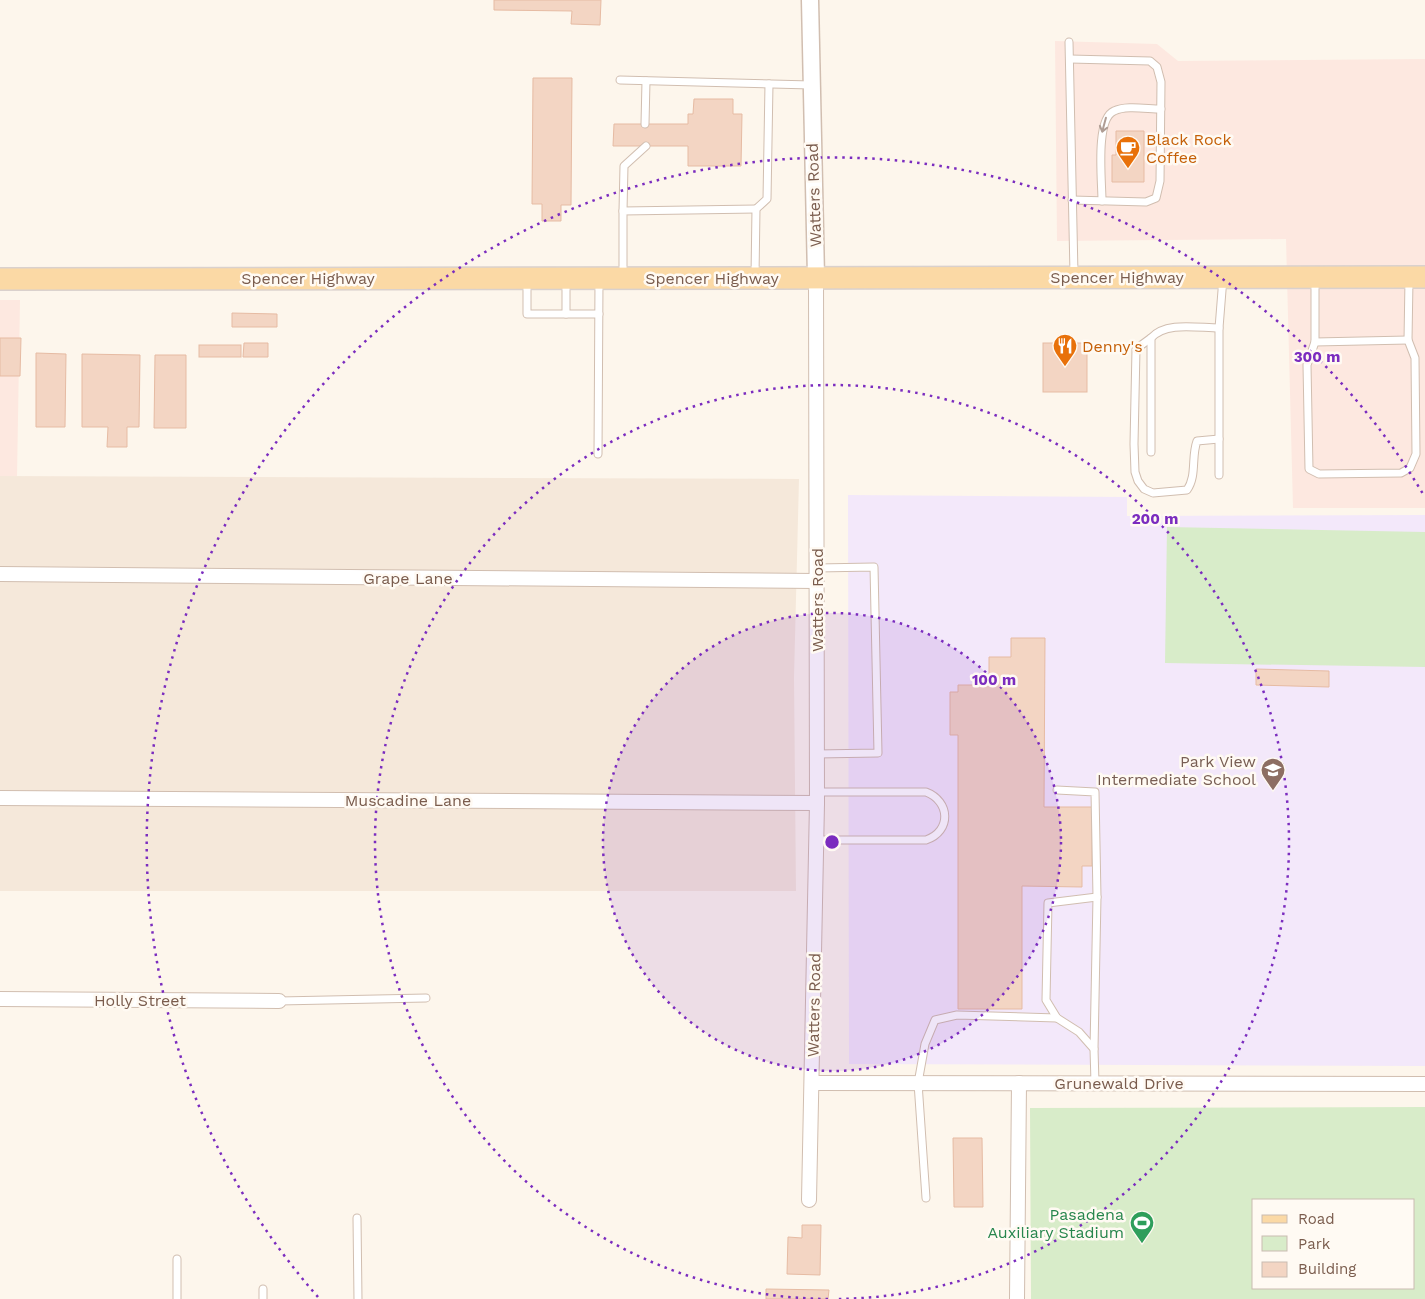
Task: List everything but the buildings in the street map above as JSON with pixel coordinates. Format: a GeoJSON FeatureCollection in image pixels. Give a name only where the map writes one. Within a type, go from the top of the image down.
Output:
{"type":"FeatureCollection","features":[{"type":"Feature","properties":{"kind":"main road","name":"Spencer Highway"},"geometry":{"type":"LineString","coordinates":[[0,279],[1417,277]]}},
{"type":"Feature","properties":{"kind":"street","name":"Watters Road"},"geometry":{"type":"LineString","coordinates":[[809,1200],[813,1083],[817,798],[816,278],[810,0]]}},
{"type":"Feature","properties":{"kind":"street","name":"Grape Lane"},"geometry":{"type":"LineString","coordinates":[[0,574],[816,575]]}},
{"type":"Feature","properties":{"kind":"street","name":"Muscadine Lane"},"geometry":{"type":"LineString","coordinates":[[0,798],[817,798]]}},
{"type":"Feature","properties":{"kind":"street","name":"Holly Street"},"geometry":{"type":"LineString","coordinates":[[0,999],[279,1001]]}},
{"type":"Feature","properties":{"kind":"street","name":"Grunewald Drive"},"geometry":{"type":"LineString","coordinates":[[813,1083],[1425,1084]]}},
{"type":"Feature","properties":{"kind":"street"},"geometry":{"type":"LineString","coordinates":[[1017,1299],[1019,1083]]}},
{"type":"Feature","properties":{"kind":"lane"},"geometry":{"type":"LineString","coordinates":[[1069,42],[1074,277]]}},
{"type":"Feature","properties":{"kind":"lane"},"geometry":{"type":"LineString","coordinates":[[1070,59],[1150,61],[1157,67],[1162,82],[1160,181],[1156,198],[1146,202],[1072,200]]}},
{"type":"Feature","properties":{"kind":"lane"},"geometry":{"type":"LineString","coordinates":[[620,80],[811,84]]}},
{"type":"Feature","properties":{"kind":"lane"},"geometry":{"type":"LineString","coordinates":[[646,81],[646,124]]}},
{"type":"Feature","properties":{"kind":"lane"},"geometry":{"type":"LineString","coordinates":[[623,211],[756,209],[767,199],[769,84]]}},
{"type":"Feature","properties":{"kind":"lane"},"geometry":{"type":"LineString","coordinates":[[1102,201],[1102,134],[1108,115],[1120,109],[1161,109]]}},
{"type":"Feature","properties":{"kind":"lane"},"geometry":{"type":"LineString","coordinates":[[623,278],[624,166],[646,146]]}},
{"type":"Feature","properties":{"kind":"lane"},"geometry":{"type":"LineString","coordinates":[[754,278],[756,209]]}},
{"type":"Feature","properties":{"kind":"lane"},"geometry":{"type":"LineString","coordinates":[[1219,475],[1219,328],[1224,277]]}},
{"type":"Feature","properties":{"kind":"lane"},"geometry":{"type":"LineString","coordinates":[[1315,277],[1315,342],[1308,365],[1309,469],[1319,474],[1401,474],[1410,468],[1416,454],[1415,358],[1408,340],[1417,277]]}},
{"type":"Feature","properties":{"kind":"lane"},"geometry":{"type":"LineString","coordinates":[[528,278],[527,314],[599,314]]}},
{"type":"Feature","properties":{"kind":"lane"},"geometry":{"type":"LineString","coordinates":[[566,278],[566,314]]}},
{"type":"Feature","properties":{"kind":"lane"},"geometry":{"type":"LineString","coordinates":[[598,454],[599,278]]}},
{"type":"Feature","properties":{"kind":"lane"},"geometry":{"type":"LineString","coordinates":[[1219,328],[1169,328],[1157,331],[1136,349],[1134,444],[1135,472],[1138,481],[1144,489],[1152,493],[1187,490],[1192,483],[1193,452],[1198,441],[1219,439]]}},
{"type":"Feature","properties":{"kind":"lane"},"geometry":{"type":"LineString","coordinates":[[1151,338],[1151,452]]}},
{"type":"Feature","properties":{"kind":"lane"},"geometry":{"type":"LineString","coordinates":[[1315,342],[1408,340]]}},
{"type":"Feature","properties":{"kind":"lane"},"geometry":{"type":"LineString","coordinates":[[816,575],[874,567],[878,754],[817,754]]}},
{"type":"Feature","properties":{"kind":"lane"},"geometry":{"type":"LineString","coordinates":[[1058,790],[1095,792],[1097,897],[1095,1083]]}},
{"type":"Feature","properties":{"kind":"lane"},"geometry":{"type":"LineString","coordinates":[[816,840],[926,840],[939,833],[945,820],[943,805],[939,799],[926,792],[817,798]]}},
{"type":"Feature","properties":{"kind":"lane"},"geometry":{"type":"LineString","coordinates":[[1094,1050],[1079,1032],[1057,1018],[1046,1000],[1048,903],[1097,897]]}},
{"type":"Feature","properties":{"kind":"lane"},"geometry":{"type":"LineString","coordinates":[[279,1001],[426,998]]}},
{"type":"Feature","properties":{"kind":"lane"},"geometry":{"type":"LineString","coordinates":[[926,1198],[918,1083],[925,1044],[935,1020],[957,1015],[1057,1018]]}},
{"type":"Feature","properties":{"kind":"lane"},"geometry":{"type":"LineString","coordinates":[[357,1218],[358,1299]]}},
{"type":"Feature","properties":{"kind":"lane"},"geometry":{"type":"LineString","coordinates":[[177,1260],[177,1299]]}},
{"type":"Feature","properties":{"kind":"lane"},"geometry":{"type":"LineString","coordinates":[[263,1289],[263,1299]]}},
{"type":"Feature","properties":{"kind":"shaded area"},"geometry":{"type":"Polygon","coordinates":[[[1055,41],[1157,44],[1178,61],[1425,59],[1425,508],[1293,508],[1286,239],[1057,241],[1055,41]]]}},
{"type":"Feature","properties":{"kind":"shaded area"},"geometry":{"type":"Polygon","coordinates":[[[0,300],[20,300],[17,476],[0,476],[0,300]]]}},
{"type":"Feature","properties":{"kind":"shaded area"},"geometry":{"type":"Polygon","coordinates":[[[0,476],[799,479],[794,678],[796,891],[0,891],[0,476]]]}},
{"type":"Feature","properties":{"kind":"shaded area"},"geometry":{"type":"Polygon","coordinates":[[[848,495],[1127,497],[1127,516],[1425,515],[1425,1066],[849,1064],[848,495]]]}},
{"type":"Feature","properties":{"kind":"green space"},"geometry":{"type":"Polygon","coordinates":[[[1167,527],[1425,532],[1425,667],[1165,663],[1167,527]]]}},
{"type":"Feature","properties":{"kind":"green space","name":"Pasadena Auxiliary Stadium"},"geometry":{"type":"Polygon","coordinates":[[[1425,1107],[1425,1299],[1031,1299],[1030,1108],[1425,1107]]]}},
{"type":"Feature","properties":{"kind":"place","name":"Black Rock Coffee"},"geometry":{"type":"Point","coordinates":[1128,169]}},
{"type":"Feature","properties":{"kind":"place","name":"Denny's"},"geometry":{"type":"Point","coordinates":[1065,367]}},
{"type":"Feature","properties":{"kind":"place","name":"Park View Intermediate School"},"geometry":{"type":"Point","coordinates":[1273,791]}},
{"type":"Feature","properties":{"kind":"place","name":"Pasadena Auxiliary Stadium"},"geometry":{"type":"Point","coordinates":[1142,1244]}}]}
